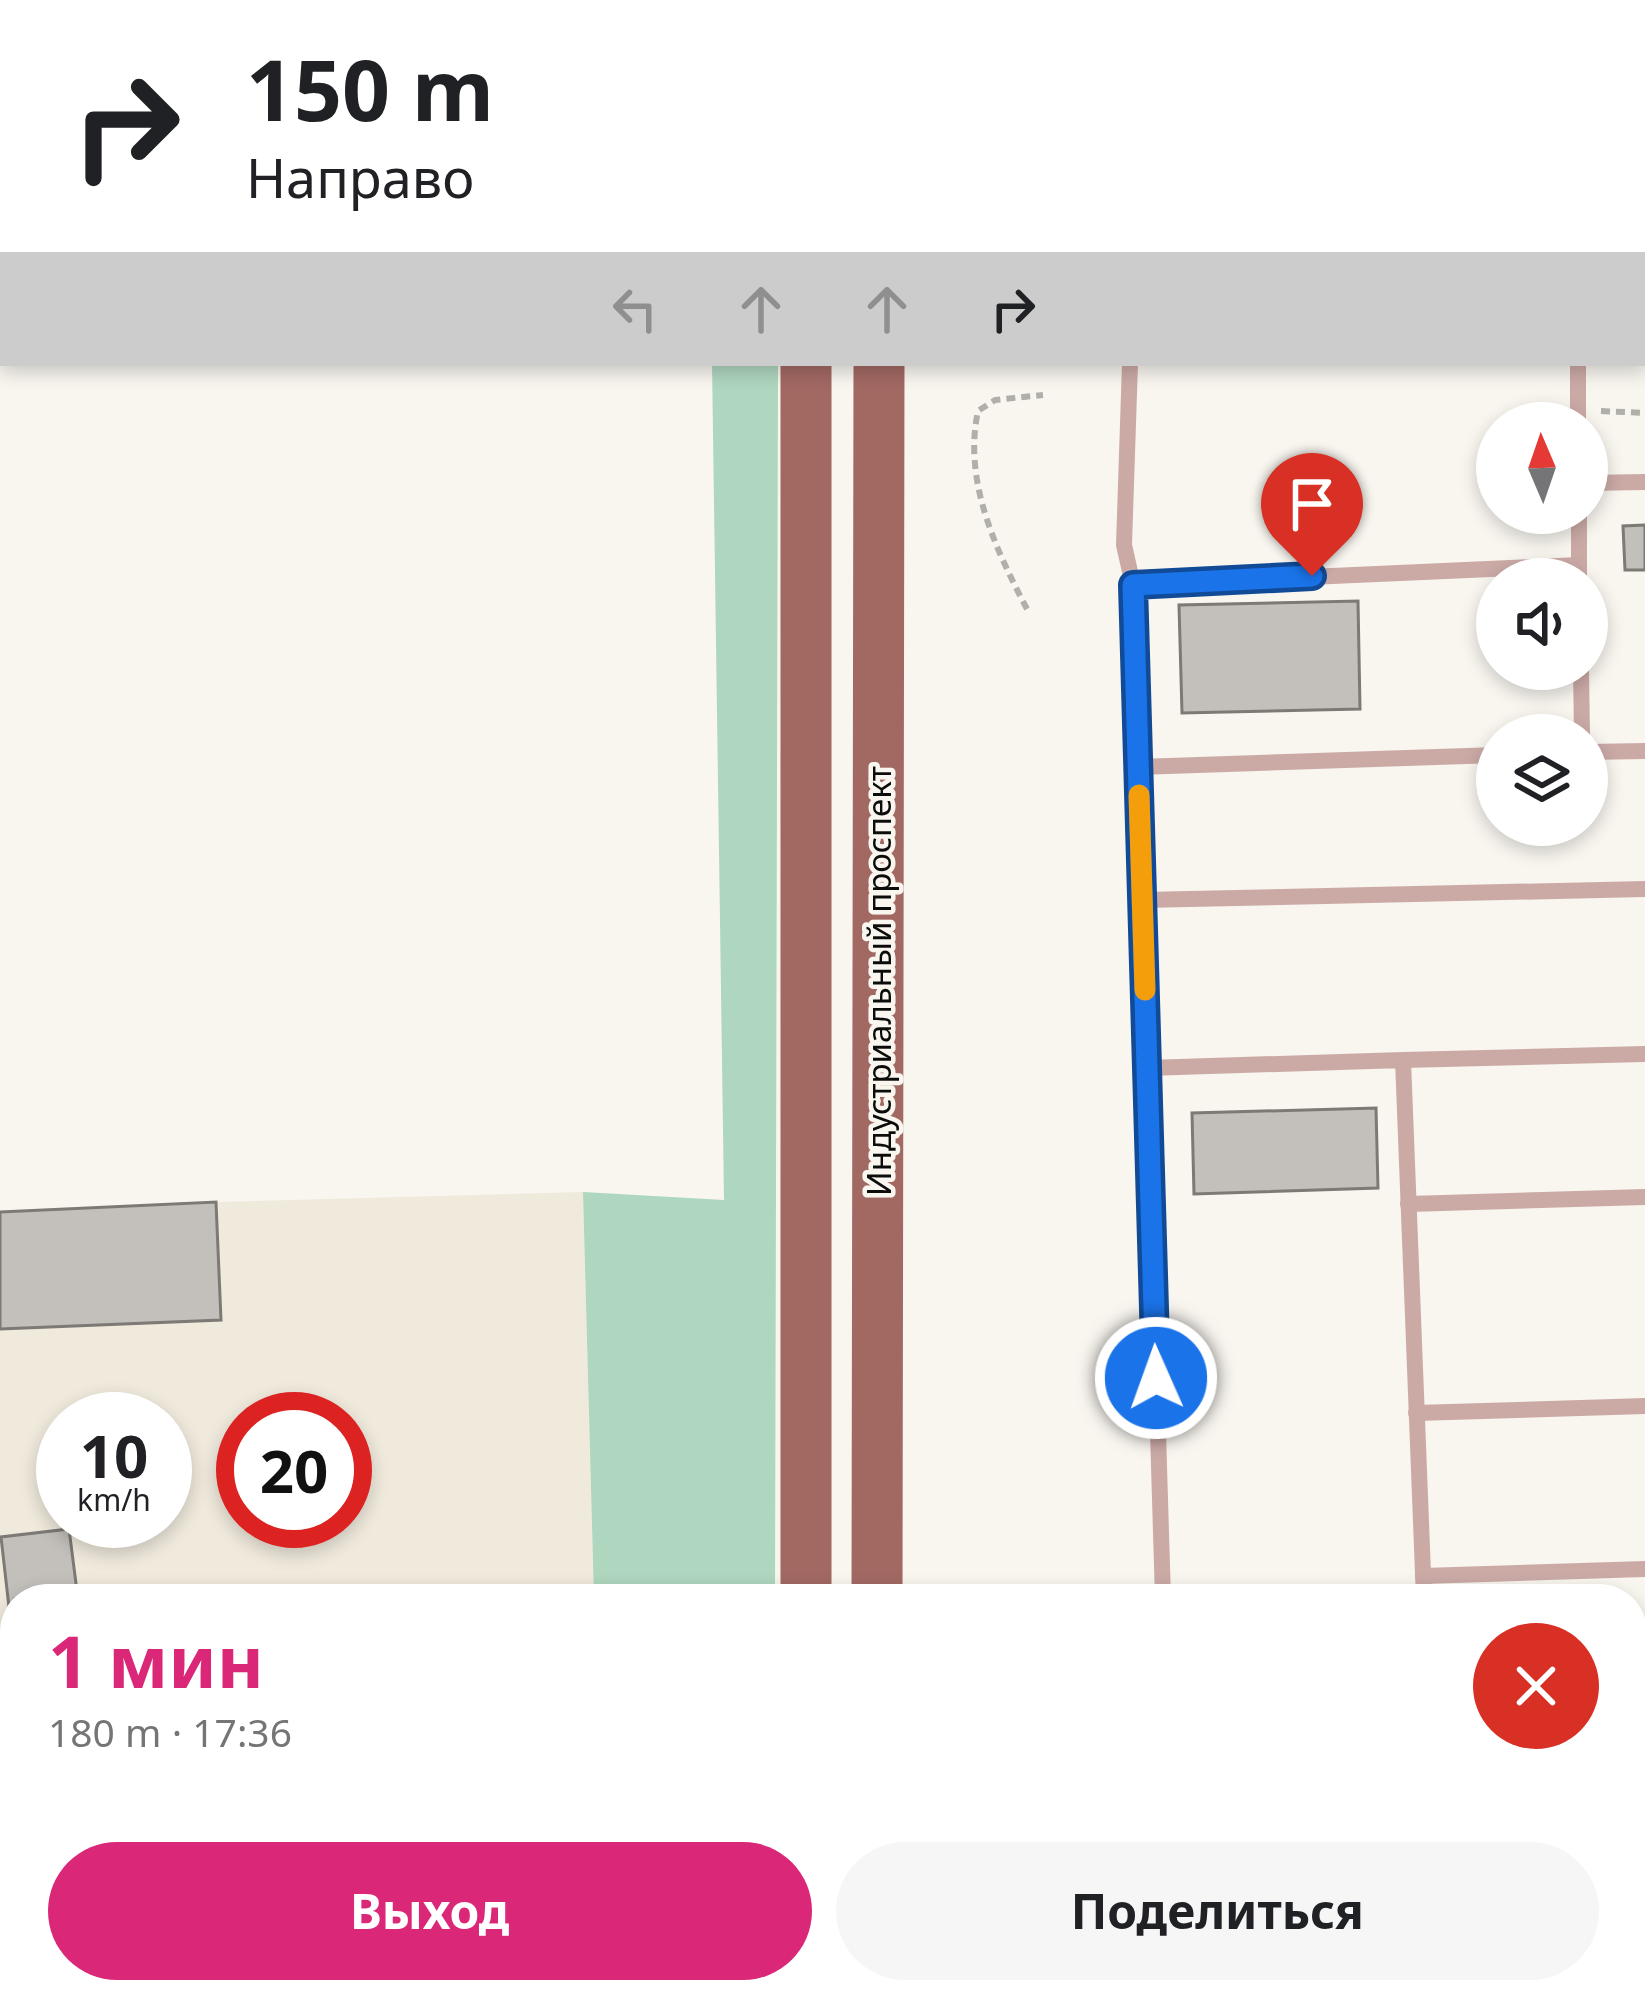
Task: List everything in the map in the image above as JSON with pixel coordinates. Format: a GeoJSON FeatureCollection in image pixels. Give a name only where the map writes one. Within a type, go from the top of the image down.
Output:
{"type":"FeatureCollection","features":[{"type":"Feature","properties":{"kind":"main road"},"geometry":{"type":"LineString","coordinates":[[806,366],[806,1584]]}},
{"type":"Feature","properties":{"kind":"main road","name":"Индустриальный проспект"},"geometry":{"type":"LineString","coordinates":[[878,1584],[879,366]]}},
{"type":"Feature","properties":{"kind":"lane"},"geometry":{"type":"LineString","coordinates":[[1130,366],[1124,545],[1133,585],[1163,1584]]}},
{"type":"Feature","properties":{"kind":"lane"},"geometry":{"type":"LineString","coordinates":[[1577,366],[1577,402]]}},
{"type":"Feature","properties":{"kind":"lane"},"geometry":{"type":"LineString","coordinates":[[1608,483],[1645,482]]}},
{"type":"Feature","properties":{"kind":"lane"},"geometry":{"type":"LineString","coordinates":[[1133,585],[1476,575]]}},
{"type":"Feature","properties":{"kind":"lane"},"geometry":{"type":"LineString","coordinates":[[1608,752],[1645,751]]}},
{"type":"Feature","properties":{"kind":"lane"},"geometry":{"type":"LineString","coordinates":[[1138,767],[1476,756]]}},
{"type":"Feature","properties":{"kind":"lane"},"geometry":{"type":"LineString","coordinates":[[1142,900],[1645,889]]}},
{"type":"Feature","properties":{"kind":"lane"},"geometry":{"type":"LineString","coordinates":[[1148,1068],[1645,1054]]}},
{"type":"Feature","properties":{"kind":"lane"},"geometry":{"type":"LineString","coordinates":[[1402,1060],[1423,1584]]}},
{"type":"Feature","properties":{"kind":"lane"},"geometry":{"type":"LineString","coordinates":[[1408,1204],[1645,1197]]}},
{"type":"Feature","properties":{"kind":"lane"},"geometry":{"type":"LineString","coordinates":[[1416,1413],[1645,1406]]}},
{"type":"Feature","properties":{"kind":"lane"},"geometry":{"type":"LineString","coordinates":[[1423,1576],[1645,1569]]}},
{"type":"Feature","properties":{"kind":"path"},"geometry":{"type":"LineString","coordinates":[[1027,609],[999,557],[976,478],[971,442],[978,411],[995,400],[1043,395]]}},
{"type":"Feature","properties":{"kind":"path"},"geometry":{"type":"LineString","coordinates":[[1608,415],[1645,413]]}},
{"type":"Feature","properties":{"kind":"shaded area"},"geometry":{"type":"Polygon","coordinates":[[[583,1192],[594,1584],[0,1584],[0,1213],[583,1192]]]}},
{"type":"Feature","properties":{"kind":"green space"},"geometry":{"type":"Polygon","coordinates":[[[712,366],[778,366],[775,1584],[594,1584],[583,1192],[724,1200],[712,366]]]}},
{"type":"Feature","properties":{"kind":"building"},"geometry":{"type":"Polygon","coordinates":[[[1645,525],[1645,570],[1625,570],[1623,526],[1645,525]]]}},
{"type":"Feature","properties":{"kind":"building"},"geometry":{"type":"Polygon","coordinates":[[[1358,601],[1360,709],[1182,713],[1179,605],[1358,601]]]}},
{"type":"Feature","properties":{"kind":"building"},"geometry":{"type":"Polygon","coordinates":[[[1376,1108],[1378,1188],[1194,1194],[1192,1113],[1376,1108]]]}},
{"type":"Feature","properties":{"kind":"building"},"geometry":{"type":"Polygon","coordinates":[[[216,1202],[221,1320],[0,1329],[0,1212],[216,1202]]]}},
{"type":"Feature","properties":{"kind":"building"},"geometry":{"type":"Polygon","coordinates":[[[36,1533],[36,1548],[71,1548],[76,1584],[6,1584],[1,1537],[36,1533]]]}},
{"type":"Feature","properties":{"kind":"slow traffic"},"geometry":{"type":"LineString","coordinates":[[1139,795],[1145,990]]}},
{"type":"Feature","properties":{"kind":"route"},"geometry":{"type":"LineString","coordinates":[[1156,1378],[1133,585],[1312,576]]}}]}
